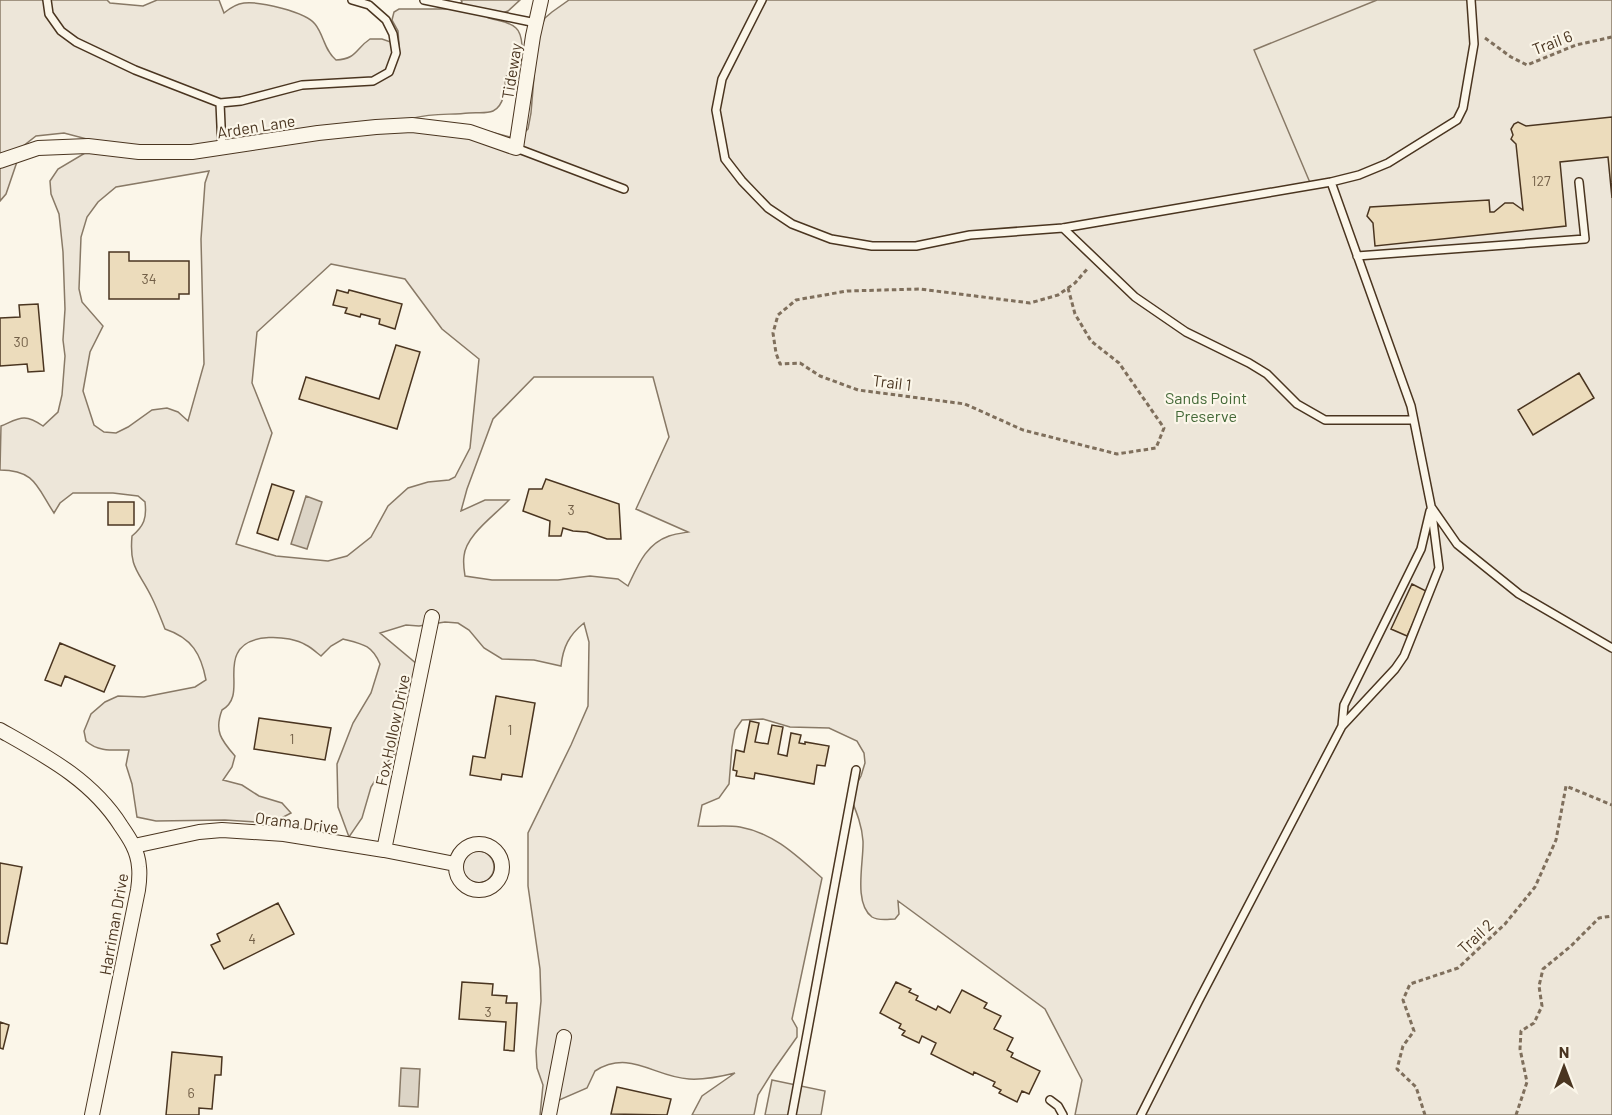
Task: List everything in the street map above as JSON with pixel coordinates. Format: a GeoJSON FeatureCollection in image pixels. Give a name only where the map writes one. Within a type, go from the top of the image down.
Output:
{"type":"FeatureCollection","features":[{"type":"Feature","properties":{"kind":"street","name":"Tideway"},"geometry":{"type":"LineString","coordinates":[[516,148],[541,0]]}},
{"type":"Feature","properties":{"kind":"street","name":"Arden Lane"},"geometry":{"type":"LineString","coordinates":[[0,161],[38,148],[88,146],[139,152],[192,152],[318,133],[376,126],[412,125],[470,132],[516,148]]}},
{"type":"Feature","properties":{"kind":"street","name":"Fox Hollow Drive"},"geometry":{"type":"LineString","coordinates":[[384,850],[432,617]]}},
{"type":"Feature","properties":{"kind":"street","name":"Harriman Drive"},"geometry":{"type":"LineString","coordinates":[[0,730],[66,767],[84,782],[115,815],[134,846],[140,868],[138,890],[92,1115]]}},
{"type":"Feature","properties":{"kind":"street","name":"Orama Drive"},"geometry":{"type":"LineString","coordinates":[[134,846],[199,832],[222,830],[284,834],[455,864]]}},
{"type":"Feature","properties":{"kind":"street"},"geometry":{"type":"LineString","coordinates":[[549,1115],[564,1038]]}},
{"type":"Feature","properties":{"kind":"lane"},"geometry":{"type":"LineString","coordinates":[[47,0],[49,14],[61,31],[76,42],[135,70],[220,104],[242,101],[302,85],[372,81],[389,72],[396,53],[393,34],[386,20],[371,2],[352,0]]}},
{"type":"Feature","properties":{"kind":"lane"},"geometry":{"type":"LineString","coordinates":[[424,0],[536,23]]}},
{"type":"Feature","properties":{"kind":"lane"},"geometry":{"type":"LineString","coordinates":[[762,0],[722,79],[716,110],[725,159],[768,208],[792,224],[831,239],[872,246],[916,246],[970,235],[1063,228],[1331,182],[1359,175],[1388,163],[1456,120],[1463,108],[1474,44],[1471,0]]}},
{"type":"Feature","properties":{"kind":"lane"},"geometry":{"type":"LineString","coordinates":[[220,104],[222,148]]}},
{"type":"Feature","properties":{"kind":"lane"},"geometry":{"type":"LineString","coordinates":[[516,148],[624,189]]}},
{"type":"Feature","properties":{"kind":"lane"},"geometry":{"type":"LineString","coordinates":[[1141,1115],[1342,726],[1404,656],[1439,568],[1431,506],[1410,406],[1331,182]]}},
{"type":"Feature","properties":{"kind":"lane"},"geometry":{"type":"LineString","coordinates":[[1357,256],[1585,239],[1580,182]]}},
{"type":"Feature","properties":{"kind":"lane"},"geometry":{"type":"LineString","coordinates":[[1063,228],[1135,297],[1186,332],[1267,374],[1297,404],[1318,417],[1325,420],[1413,420]]}},
{"type":"Feature","properties":{"kind":"lane"},"geometry":{"type":"LineString","coordinates":[[1431,506],[1457,544],[1519,594],[1612,648]]}},
{"type":"Feature","properties":{"kind":"lane"},"geometry":{"type":"LineString","coordinates":[[1342,726],[1344,705],[1421,549],[1431,506]]}},
{"type":"Feature","properties":{"kind":"lane"},"geometry":{"type":"LineString","coordinates":[[792,1115],[856,770]]}},
{"type":"Feature","properties":{"kind":"lane"},"geometry":{"type":"LineString","coordinates":[[1050,1100],[1058,1106],[1063,1115]]}},
{"type":"Feature","properties":{"kind":"path","name":"Trail 6"},"geometry":{"type":"LineString","coordinates":[[1473,30],[1511,57],[1527,65],[1576,45],[1612,37]]}},
{"type":"Feature","properties":{"kind":"path","name":"Trail 1"},"geometry":{"type":"LineString","coordinates":[[1068,288],[1076,314],[1091,341],[1119,363],[1164,428],[1156,448],[1117,454],[1023,430],[966,404],[858,390],[820,376],[800,363],[780,364],[776,353],[773,333],[778,315],[796,300],[847,291],[920,290],[1030,303],[1058,295],[1075,283],[1096,260]]}},
{"type":"Feature","properties":{"kind":"path","name":"Trail 2"},"geometry":{"type":"LineString","coordinates":[[1425,1115],[1416,1087],[1397,1069],[1403,1046],[1414,1031],[1403,1000],[1410,984],[1458,968],[1505,924],[1535,886],[1556,840],[1566,786],[1612,805]]}},
{"type":"Feature","properties":{"kind":"path"},"geometry":{"type":"LineString","coordinates":[[1516,1115],[1527,1082],[1520,1049],[1521,1031],[1534,1023],[1542,1006],[1539,986],[1544,969],[1599,918],[1612,916]]}},
{"type":"Feature","properties":{"kind":"green space","name":"Sands Point Preserve"},"geometry":{"type":"Polygon","coordinates":[[[0,0],[107,0],[110,3],[143,6],[157,0],[219,0],[224,13],[233,6],[244,3],[271,6],[302,15],[315,24],[329,52],[336,60],[352,56],[370,39],[382,39],[399,45],[398,31],[392,20],[394,12],[399,9],[448,9],[462,2],[461,0],[520,0],[508,11],[489,18],[516,28],[522,46],[520,65],[505,77],[504,96],[497,109],[487,112],[414,118],[472,127],[510,137],[523,134],[528,129],[541,27],[545,18],[569,0],[1612,0],[1612,1115],[1075,1115],[1082,1080],[1045,1009],[898,901],[899,914],[895,919],[874,918],[866,911],[861,892],[862,835],[850,796],[865,763],[864,753],[857,741],[829,728],[790,727],[763,719],[742,720],[735,730],[729,784],[719,798],[702,805],[698,826],[740,827],[764,834],[784,846],[822,878],[792,1019],[797,1028],[797,1037],[758,1095],[754,1115],[692,1115],[702,1096],[735,1073],[712,1078],[689,1079],[664,1074],[631,1063],[620,1063],[595,1071],[587,1088],[559,1100],[549,1115],[540,1115],[543,1085],[537,1068],[536,1051],[541,1001],[540,969],[528,886],[528,833],[588,706],[589,642],[584,623],[574,632],[568,642],[561,666],[534,660],[502,659],[484,648],[469,630],[458,623],[406,625],[380,633],[418,665],[412,678],[399,692],[395,702],[394,722],[398,750],[384,766],[371,787],[362,818],[349,837],[338,807],[337,764],[353,723],[371,693],[380,664],[377,658],[366,646],[343,639],[321,656],[306,645],[289,639],[269,638],[250,642],[237,654],[234,669],[234,692],[220,717],[220,735],[235,756],[232,767],[223,780],[242,785],[259,796],[282,803],[291,813],[272,823],[225,820],[156,821],[137,817],[132,784],[126,765],[129,750],[101,749],[86,741],[84,731],[91,714],[105,702],[118,696],[144,697],[195,687],[206,680],[194,648],[182,637],[165,629],[154,602],[136,569],[132,556],[132,536],[144,521],[145,502],[138,496],[113,493],[73,493],[60,503],[54,513],[39,488],[28,477],[21,473],[0,470],[1,426],[26,418],[43,426],[58,412],[62,395],[65,356],[63,252],[59,214],[51,194],[50,181],[58,169],[102,143],[64,133],[36,136],[22,147],[6,194],[0,201],[0,0]],[[209,171],[116,187],[98,202],[87,217],[81,237],[79,289],[82,302],[103,326],[90,352],[83,391],[94,425],[104,432],[116,433],[152,410],[167,408],[178,412],[188,421],[204,364],[201,239],[205,183],[209,171]],[[331,264],[257,332],[252,383],[272,433],[236,544],[276,556],[328,561],[347,556],[371,537],[388,506],[408,488],[455,477],[470,448],[479,359],[442,329],[405,279],[331,264]],[[534,377],[493,419],[461,511],[485,500],[509,500],[475,533],[470,541],[464,556],[465,576],[492,580],[558,580],[590,576],[618,579],[628,586],[635,570],[654,544],[669,536],[688,532],[636,509],[669,437],[653,377],[534,377]]]}},
{"type":"Feature","properties":{"kind":"green space"},"geometry":{"type":"Polygon","coordinates":[[[478,851],[489,856],[494,867],[489,878],[478,883],[467,878],[462,867],[467,856],[478,851]]]}},
{"type":"Feature","properties":{"kind":"shaded area"},"geometry":{"type":"Polygon","coordinates":[[[1377,0],[1471,0],[1473,13],[1470,71],[1457,120],[1434,136],[1359,175],[1311,185],[1254,50],[1377,0]]]}},
{"type":"Feature","properties":{"kind":"shaded area"},"geometry":{"type":"Polygon","coordinates":[[[306,496],[322,502],[307,549],[291,544],[306,496]]]}},
{"type":"Feature","properties":{"kind":"shaded area"},"geometry":{"type":"Polygon","coordinates":[[[401,1068],[420,1069],[418,1107],[399,1106],[401,1068]]]}},
{"type":"Feature","properties":{"kind":"shaded area"},"geometry":{"type":"Polygon","coordinates":[[[772,1080],[825,1091],[821,1115],[765,1115],[772,1080]]]}},
{"type":"Feature","properties":{"kind":"building"},"geometry":{"type":"Polygon","coordinates":[[[1612,117],[1612,198],[1608,157],[1560,162],[1566,226],[1375,246],[1373,223],[1367,216],[1370,207],[1489,200],[1490,212],[1494,212],[1505,203],[1513,203],[1523,210],[1516,144],[1511,139],[1513,135],[1511,129],[1514,124],[1518,122],[1526,126],[1612,117]]]}},
{"type":"Feature","properties":{"kind":"building"},"geometry":{"type":"Polygon","coordinates":[[[109,252],[129,252],[129,261],[189,261],[189,294],[179,294],[179,299],[109,299],[109,252]]]}},
{"type":"Feature","properties":{"kind":"building"},"geometry":{"type":"Polygon","coordinates":[[[337,290],[348,293],[349,290],[402,304],[395,329],[379,324],[380,319],[345,313],[347,308],[333,305],[337,290]]]}},
{"type":"Feature","properties":{"kind":"building"},"geometry":{"type":"Polygon","coordinates":[[[38,304],[44,371],[28,372],[27,364],[0,366],[0,318],[20,317],[19,305],[38,304]]]}},
{"type":"Feature","properties":{"kind":"building"},"geometry":{"type":"Polygon","coordinates":[[[396,345],[420,352],[397,429],[299,399],[306,377],[379,399],[396,345]]]}},
{"type":"Feature","properties":{"kind":"building"},"geometry":{"type":"Polygon","coordinates":[[[1579,373],[1594,398],[1533,435],[1518,410],[1579,373]]]}},
{"type":"Feature","properties":{"kind":"building"},"geometry":{"type":"Polygon","coordinates":[[[546,479],[619,504],[621,539],[607,539],[587,532],[563,528],[561,536],[549,536],[550,521],[523,511],[529,489],[542,489],[546,479]]]}},
{"type":"Feature","properties":{"kind":"building"},"geometry":{"type":"Polygon","coordinates":[[[272,484],[294,491],[278,540],[257,533],[272,484]]]}},
{"type":"Feature","properties":{"kind":"building"},"geometry":{"type":"Polygon","coordinates":[[[108,502],[134,502],[134,525],[108,525],[108,502]]]}},
{"type":"Feature","properties":{"kind":"building"},"geometry":{"type":"Polygon","coordinates":[[[1412,584],[1428,592],[1407,636],[1391,629],[1412,584]]]}},
{"type":"Feature","properties":{"kind":"building"},"geometry":{"type":"Polygon","coordinates":[[[60,643],[115,666],[104,692],[65,676],[61,686],[45,680],[60,643]]]}},
{"type":"Feature","properties":{"kind":"building"},"geometry":{"type":"Polygon","coordinates":[[[496,696],[535,703],[522,777],[502,774],[501,780],[470,775],[473,756],[485,758],[496,696]]]}},
{"type":"Feature","properties":{"kind":"building"},"geometry":{"type":"Polygon","coordinates":[[[259,718],[331,728],[325,760],[254,749],[259,718]]]}},
{"type":"Feature","properties":{"kind":"building"},"geometry":{"type":"Polygon","coordinates":[[[750,721],[759,723],[755,742],[768,744],[772,725],[783,727],[778,754],[787,756],[791,733],[801,735],[799,743],[829,746],[825,766],[817,765],[814,784],[755,773],[754,779],[736,776],[737,771],[733,770],[736,750],[744,752],[750,721]]]}},
{"type":"Feature","properties":{"kind":"building"},"geometry":{"type":"Polygon","coordinates":[[[0,863],[22,867],[7,944],[0,943],[0,863]]]}},
{"type":"Feature","properties":{"kind":"building"},"geometry":{"type":"Polygon","coordinates":[[[278,903],[294,934],[224,969],[211,945],[220,941],[217,934],[278,903]]]}},
{"type":"Feature","properties":{"kind":"building"},"geometry":{"type":"Polygon","coordinates":[[[462,982],[493,984],[492,995],[507,996],[506,1003],[517,1003],[514,1051],[504,1050],[506,1022],[459,1019],[462,982]]]}},
{"type":"Feature","properties":{"kind":"building"},"geometry":{"type":"Polygon","coordinates":[[[896,982],[911,989],[909,992],[918,996],[916,1000],[936,1010],[938,1006],[950,1013],[962,990],[987,1003],[984,1008],[1001,1016],[994,1029],[1013,1038],[1007,1050],[1013,1053],[1011,1057],[1040,1071],[1029,1094],[1022,1091],[1017,1102],[999,1093],[1001,1090],[993,1086],[995,1082],[974,1072],[973,1075],[931,1054],[936,1043],[922,1036],[919,1043],[902,1035],[905,1031],[899,1028],[901,1024],[880,1013],[896,982]]]}},
{"type":"Feature","properties":{"kind":"building"},"geometry":{"type":"Polygon","coordinates":[[[0,1022],[9,1025],[3,1049],[0,1048],[0,1022]]]}},
{"type":"Feature","properties":{"kind":"building"},"geometry":{"type":"Polygon","coordinates":[[[172,1052],[222,1057],[221,1075],[215,1075],[212,1109],[199,1108],[199,1115],[166,1115],[172,1052]]]}},
{"type":"Feature","properties":{"kind":"building"},"geometry":{"type":"Polygon","coordinates":[[[617,1087],[671,1099],[667,1115],[611,1114],[617,1087]]]}}]}
